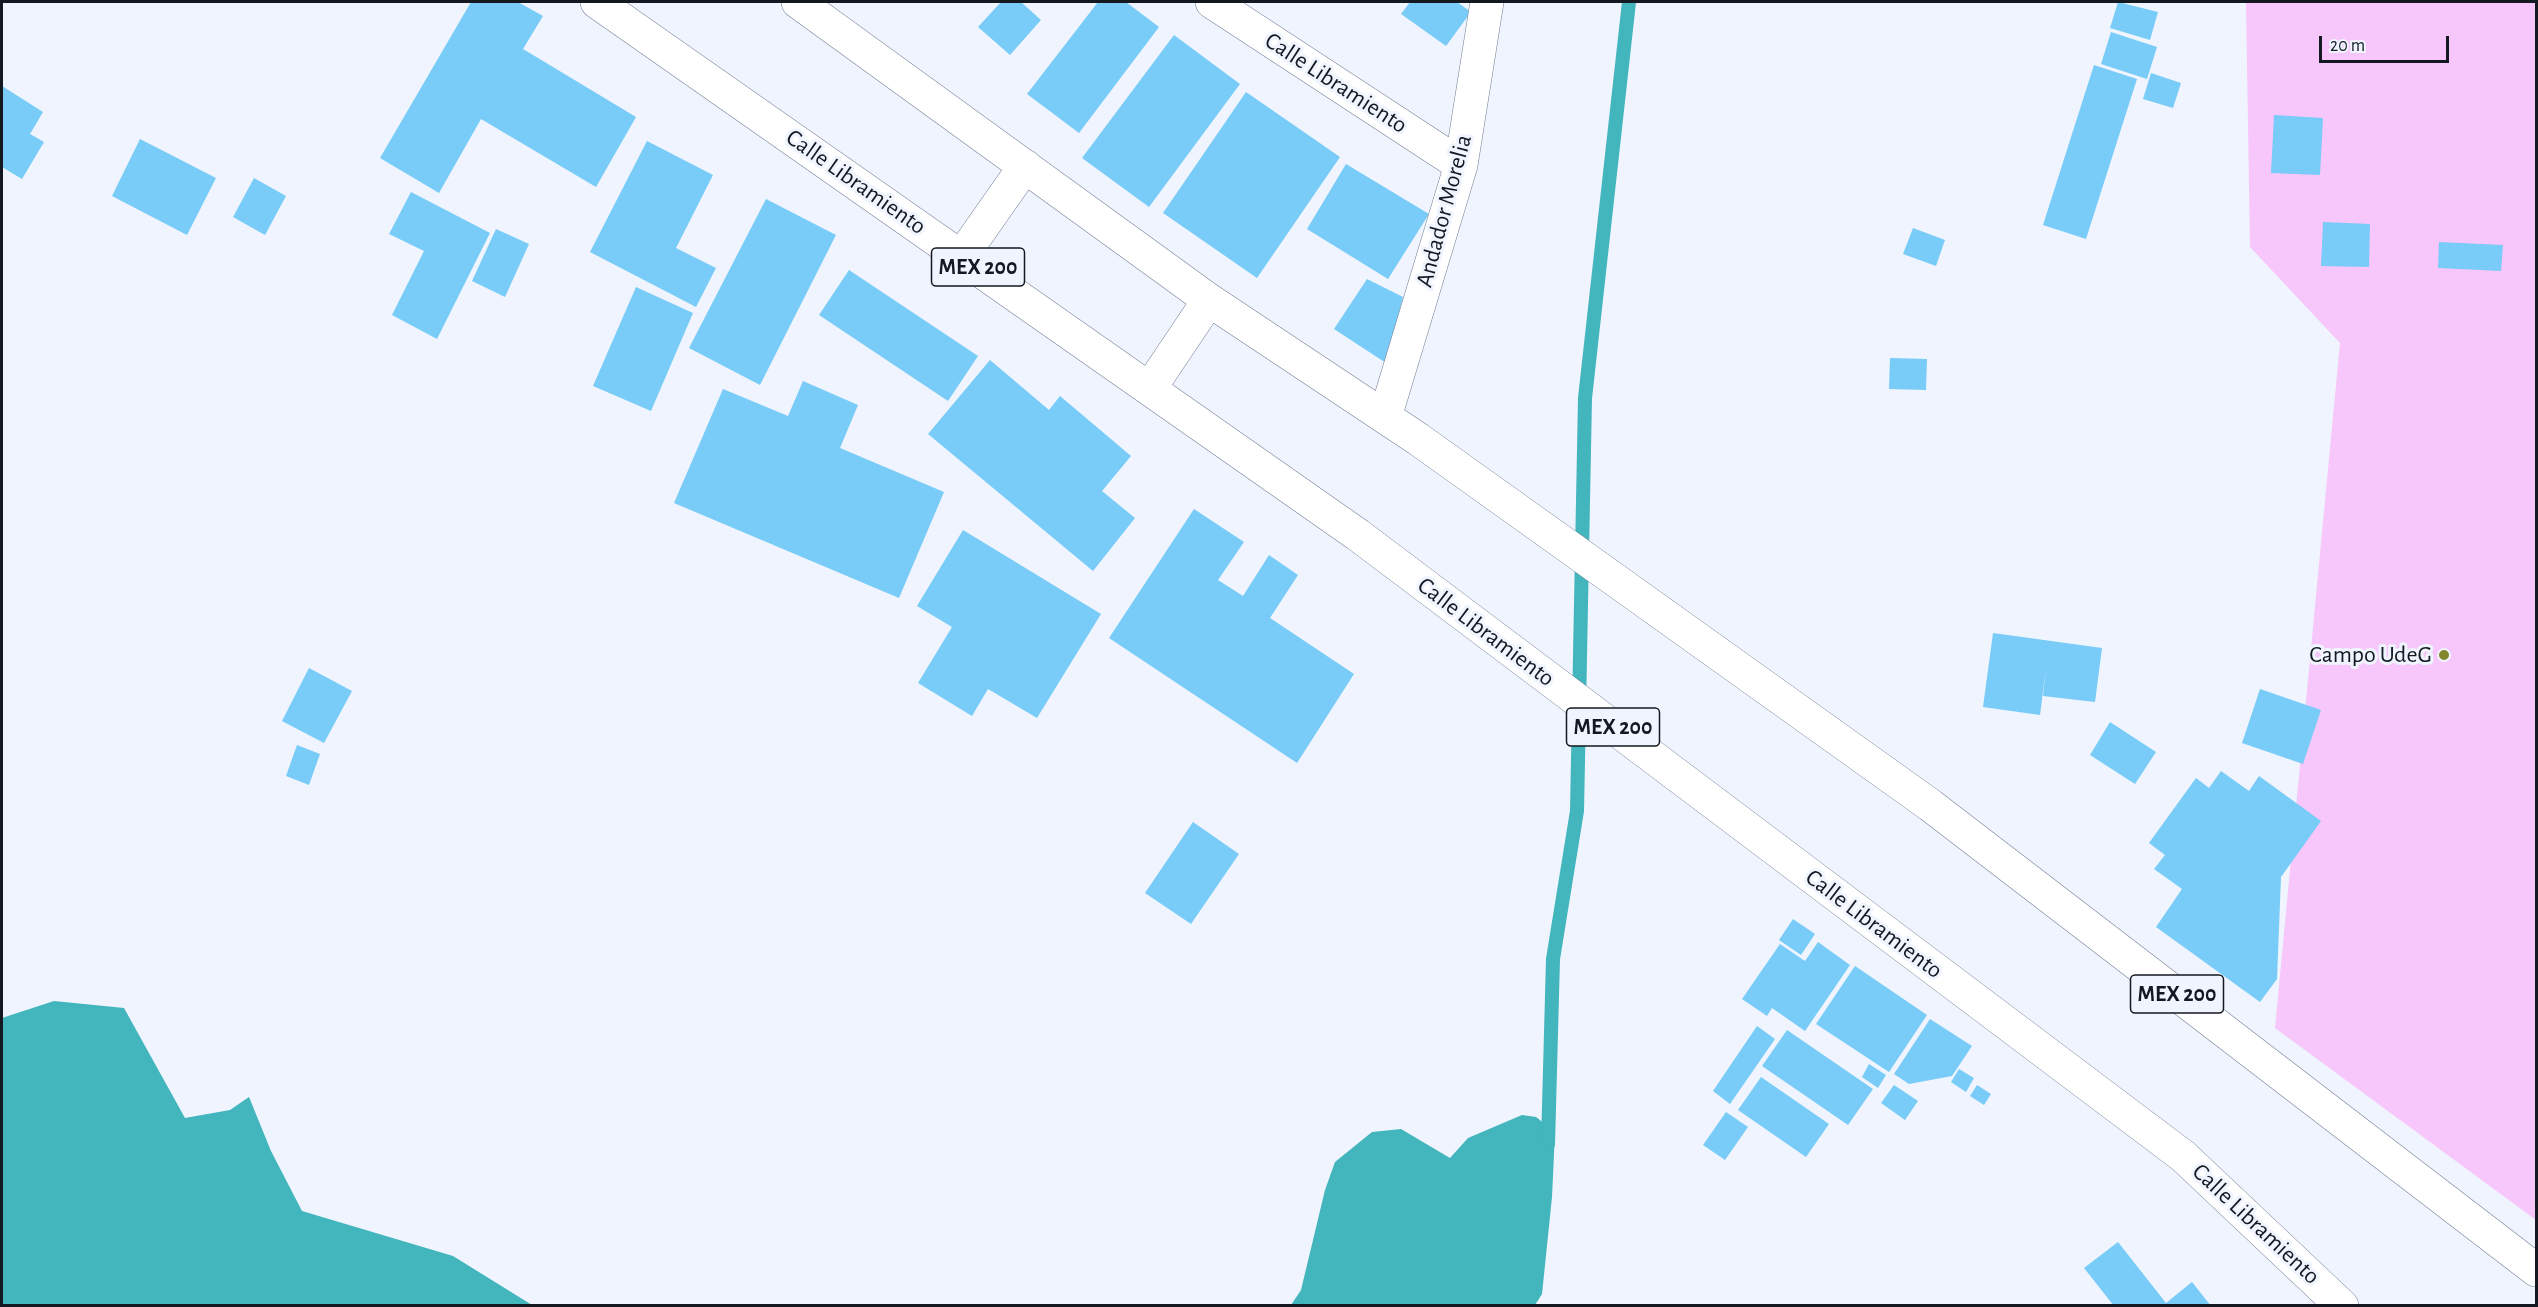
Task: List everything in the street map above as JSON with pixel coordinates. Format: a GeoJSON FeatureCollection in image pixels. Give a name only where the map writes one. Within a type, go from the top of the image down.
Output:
{"type":"FeatureCollection","features":[{"type":"Feature","properties":{"kind":"main road","name":"Calle Libramiento"},"geometry":{"type":"LineString","coordinates":[[597,2],[1358,535],[2183,1156],[2342,1305]]}},
{"type":"Feature","properties":{"kind":"main road","name":"MEX 200"},"geometry":{"type":"LineString","coordinates":[[798,2],[1209,300],[1418,439],[1930,805],[2536,1270]]}},
{"type":"Feature","properties":{"kind":"main road","name":"Calle Libramiento"},"geometry":{"type":"LineString","coordinates":[[1212,2],[1461,165]]}},
{"type":"Feature","properties":{"kind":"main road","name":"Andador Morelia"},"geometry":{"type":"LineString","coordinates":[[1385,417],[1461,165],[1487,2]]}},
{"type":"Feature","properties":{"kind":"main road"},"geometry":{"type":"LineString","coordinates":[[962,256],[1025,165]]}},
{"type":"Feature","properties":{"kind":"main road"},"geometry":{"type":"LineString","coordinates":[[1150,388],[1209,300]]}},
{"type":"Feature","properties":{"kind":"shaded area"},"geometry":{"type":"Polygon","coordinates":[[[2246,2],[2536,2],[2536,1220],[2275,1028],[2340,343],[2250,247],[2246,2]]]}},
{"type":"Feature","properties":{"kind":"water"},"geometry":{"type":"Polygon","coordinates":[[[54,1001],[124,1008],[185,1118],[230,1110],[249,1097],[271,1151],[302,1211],[453,1256],[532,1305],[2,1305],[2,1018],[54,1001]]]}},
{"type":"Feature","properties":{"kind":"water"},"geometry":{"type":"Polygon","coordinates":[[[1522,1115],[1536,1117],[1555,1132],[1552,1197],[1542,1294],[1535,1305],[1291,1305],[1301,1290],[1325,1190],[1335,1162],[1372,1132],[1401,1129],[1450,1158],[1468,1138],[1522,1115]]]}},
{"type":"Feature","properties":{"kind":"building"},"geometry":{"type":"Polygon","coordinates":[[[471,2],[518,2],[543,16],[523,49],[636,117],[596,187],[481,119],[439,193],[380,158],[471,2]]]}},
{"type":"Feature","properties":{"kind":"building"},"geometry":{"type":"Polygon","coordinates":[[[1001,2],[1021,2],[1041,20],[1010,55],[978,27],[1001,2]]]}},
{"type":"Feature","properties":{"kind":"building"},"geometry":{"type":"Polygon","coordinates":[[[1098,2],[1126,2],[1159,27],[1079,133],[1027,94],[1098,2]]]}},
{"type":"Feature","properties":{"kind":"building"},"geometry":{"type":"Polygon","coordinates":[[[1410,2],[1457,2],[1471,12],[1446,46],[1401,14],[1410,2]]]}},
{"type":"Feature","properties":{"kind":"building"},"geometry":{"type":"Polygon","coordinates":[[[2118,2],[2158,12],[2150,40],[2110,28],[2118,2]]]}},
{"type":"Feature","properties":{"kind":"building"},"geometry":{"type":"Polygon","coordinates":[[[2111,32],[2157,47],[2147,79],[2101,64],[2111,32]]]}},
{"type":"Feature","properties":{"kind":"building"},"geometry":{"type":"Polygon","coordinates":[[[1174,35],[1240,84],[1149,207],[1082,158],[1174,35]]]}},
{"type":"Feature","properties":{"kind":"building"},"geometry":{"type":"Polygon","coordinates":[[[2094,65],[2137,79],[2086,239],[2043,225],[2094,65]]]}},
{"type":"Feature","properties":{"kind":"building"},"geometry":{"type":"Polygon","coordinates":[[[2151,73],[2181,83],[2173,108],[2143,99],[2151,73]]]}},
{"type":"Feature","properties":{"kind":"building"},"geometry":{"type":"Polygon","coordinates":[[[2,86],[43,112],[30,134],[44,142],[22,179],[2,167],[2,86]]]}},
{"type":"Feature","properties":{"kind":"building"},"geometry":{"type":"Polygon","coordinates":[[[1246,92],[1340,157],[1257,278],[1163,213],[1246,92]]]}},
{"type":"Feature","properties":{"kind":"building"},"geometry":{"type":"Polygon","coordinates":[[[2274,115],[2323,118],[2320,175],[2271,173],[2274,115]]]}},
{"type":"Feature","properties":{"kind":"building"},"geometry":{"type":"Polygon","coordinates":[[[140,139],[216,178],[187,235],[112,196],[140,139]]]}},
{"type":"Feature","properties":{"kind":"building"},"geometry":{"type":"Polygon","coordinates":[[[647,141],[713,175],[676,248],[716,268],[696,307],[590,252],[647,141]]]}},
{"type":"Feature","properties":{"kind":"building"},"geometry":{"type":"Polygon","coordinates":[[[1346,164],[1429,214],[1388,279],[1307,229],[1346,164]]]}},
{"type":"Feature","properties":{"kind":"building"},"geometry":{"type":"Polygon","coordinates":[[[254,178],[286,196],[265,235],[233,217],[254,178]]]}},
{"type":"Feature","properties":{"kind":"building"},"geometry":{"type":"Polygon","coordinates":[[[411,192],[490,233],[437,339],[392,315],[424,251],[389,234],[411,192]]]}},
{"type":"Feature","properties":{"kind":"building"},"geometry":{"type":"Polygon","coordinates":[[[766,199],[836,235],[760,385],[689,348],[766,199]]]}},
{"type":"Feature","properties":{"kind":"building"},"geometry":{"type":"Polygon","coordinates":[[[2323,222],[2370,224],[2369,267],[2321,266],[2323,222]]]}},
{"type":"Feature","properties":{"kind":"building"},"geometry":{"type":"Polygon","coordinates":[[[1913,228],[1945,240],[1936,266],[1903,254],[1913,228]]]}},
{"type":"Feature","properties":{"kind":"building"},"geometry":{"type":"Polygon","coordinates":[[[496,229],[529,244],[505,297],[472,281],[496,229]]]}},
{"type":"Feature","properties":{"kind":"building"},"geometry":{"type":"Polygon","coordinates":[[[2439,242],[2503,245],[2501,271],[2438,268],[2439,242]]]}},
{"type":"Feature","properties":{"kind":"building"},"geometry":{"type":"Polygon","coordinates":[[[849,270],[978,356],[948,401],[819,315],[849,270]]]}},
{"type":"Feature","properties":{"kind":"building"},"geometry":{"type":"Polygon","coordinates":[[[1367,279],[1403,297],[1386,363],[1334,329],[1367,279]]]}},
{"type":"Feature","properties":{"kind":"building"},"geometry":{"type":"Polygon","coordinates":[[[636,287],[693,313],[651,411],[593,386],[636,287]]]}},
{"type":"Feature","properties":{"kind":"building"},"geometry":{"type":"Polygon","coordinates":[[[1890,358],[1927,359],[1926,390],[1889,389],[1890,358]]]}},
{"type":"Feature","properties":{"kind":"building"},"geometry":{"type":"Polygon","coordinates":[[[990,360],[1049,410],[1060,396],[1131,456],[1102,491],[1135,518],[1093,571],[928,434],[990,360]]]}},
{"type":"Feature","properties":{"kind":"building"},"geometry":{"type":"Polygon","coordinates":[[[803,381],[858,405],[840,448],[944,492],[899,598],[674,503],[723,389],[788,416],[803,381]]]}},
{"type":"Feature","properties":{"kind":"building"},"geometry":{"type":"Polygon","coordinates":[[[1194,509],[1244,542],[1218,580],[1243,596],[1269,555],[1298,575],[1270,618],[1354,674],[1297,763],[1109,638],[1194,509]]]}},
{"type":"Feature","properties":{"kind":"building"},"geometry":{"type":"Polygon","coordinates":[[[963,530],[1101,614],[1037,718],[988,689],[972,716],[918,683],[952,627],[917,606],[963,530]]]}},
{"type":"Feature","properties":{"kind":"building"},"geometry":{"type":"Polygon","coordinates":[[[1993,633],[2102,648],[2095,702],[2043,696],[2046,668],[2040,715],[1983,707],[1993,633]]]}},
{"type":"Feature","properties":{"kind":"building"},"geometry":{"type":"Polygon","coordinates":[[[309,668],[352,691],[324,743],[282,721],[309,668]]]}},
{"type":"Feature","properties":{"kind":"building"},"geometry":{"type":"Polygon","coordinates":[[[2260,689],[2321,710],[2303,764],[2242,743],[2260,689]]]}},
{"type":"Feature","properties":{"kind":"building"},"geometry":{"type":"Polygon","coordinates":[[[2110,722],[2156,752],[2135,784],[2090,755],[2110,722]]]}},
{"type":"Feature","properties":{"kind":"building"},"geometry":{"type":"Polygon","coordinates":[[[297,745],[320,754],[309,785],[286,776],[297,745]]]}},
{"type":"Feature","properties":{"kind":"building"},"geometry":{"type":"Polygon","coordinates":[[[2221,771],[2249,791],[2259,776],[2321,821],[2281,877],[2277,979],[2260,1002],[2156,927],[2182,889],[2154,869],[2165,855],[2149,843],[2196,778],[2209,788],[2221,771]]]}},
{"type":"Feature","properties":{"kind":"building"},"geometry":{"type":"Polygon","coordinates":[[[1193,822],[1239,854],[1191,924],[1145,893],[1193,822]]]}},
{"type":"Feature","properties":{"kind":"building"},"geometry":{"type":"Polygon","coordinates":[[[1793,919],[1815,934],[1801,955],[1779,940],[1793,919]]]}},
{"type":"Feature","properties":{"kind":"building"},"geometry":{"type":"Polygon","coordinates":[[[1818,942],[1850,965],[1805,1031],[1772,1008],[1767,1016],[1742,999],[1780,944],[1805,961],[1818,942]]]}},
{"type":"Feature","properties":{"kind":"building"},"geometry":{"type":"Polygon","coordinates":[[[1855,966],[1927,1015],[1889,1072],[1816,1024],[1855,966]]]}},
{"type":"Feature","properties":{"kind":"building"},"geometry":{"type":"Polygon","coordinates":[[[1930,1019],[1972,1046],[1952,1076],[1909,1084],[1894,1074],[1930,1019]]]}},
{"type":"Feature","properties":{"kind":"building"},"geometry":{"type":"Polygon","coordinates":[[[1757,1026],[1775,1039],[1730,1104],[1713,1091],[1757,1026]]]}},
{"type":"Feature","properties":{"kind":"building"},"geometry":{"type":"Polygon","coordinates":[[[1787,1030],[1873,1089],[1848,1125],[1762,1066],[1787,1030]]]}},
{"type":"Feature","properties":{"kind":"building"},"geometry":{"type":"Polygon","coordinates":[[[1869,1064],[1886,1075],[1878,1088],[1862,1077],[1869,1064]]]}},
{"type":"Feature","properties":{"kind":"building"},"geometry":{"type":"Polygon","coordinates":[[[1959,1069],[1974,1078],[1966,1092],[1951,1082],[1959,1069]]]}},
{"type":"Feature","properties":{"kind":"building"},"geometry":{"type":"Polygon","coordinates":[[[1761,1077],[1829,1124],[1806,1157],[1738,1110],[1761,1077]]]}},
{"type":"Feature","properties":{"kind":"building"},"geometry":{"type":"Polygon","coordinates":[[[1894,1085],[1918,1101],[1905,1120],[1881,1103],[1894,1085]]]}},
{"type":"Feature","properties":{"kind":"building"},"geometry":{"type":"Polygon","coordinates":[[[1977,1085],[1991,1094],[1984,1105],[1970,1096],[1977,1085]]]}},
{"type":"Feature","properties":{"kind":"building"},"geometry":{"type":"Polygon","coordinates":[[[1726,1112],[1748,1127],[1725,1160],[1703,1145],[1726,1112]]]}},
{"type":"Feature","properties":{"kind":"building"},"geometry":{"type":"Polygon","coordinates":[[[2118,1242],[2166,1303],[2192,1282],[2211,1306],[2114,1306],[2084,1268],[2118,1242]]]}},
{"type":"Feature","properties":{"kind":"waterway"},"geometry":{"type":"LineString","coordinates":[[1548,1144],[1553,959],[1577,811],[1585,398],[1629,2]]}},
{"type":"Feature","properties":{"kind":"place","name":"Campo UdeG"},"geometry":{"type":"Point","coordinates":[2444,655]}}]}
